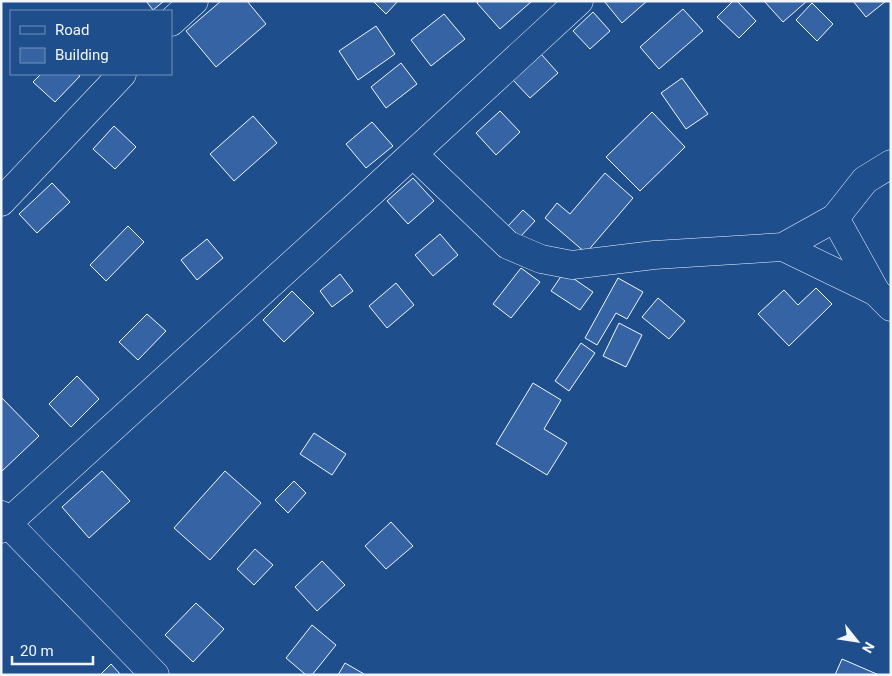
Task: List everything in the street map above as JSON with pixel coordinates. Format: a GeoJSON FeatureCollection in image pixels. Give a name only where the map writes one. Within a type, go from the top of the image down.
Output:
{"type":"FeatureCollection","features":[{"type":"Feature","properties":{"kind":"street"},"geometry":{"type":"LineString","coordinates":[[172,21],[194,1]]}},
{"type":"Feature","properties":{"kind":"street"},"geometry":{"type":"LineString","coordinates":[[156,675],[4,522],[413,154],[579,1]]}},
{"type":"Feature","properties":{"kind":"street"},"geometry":{"type":"LineString","coordinates":[[1,202],[121,75]]}},
{"type":"Feature","properties":{"kind":"street"},"geometry":{"type":"LineString","coordinates":[[413,154],[508,245],[541,259],[572,265],[654,255],[783,247],[835,218],[865,180],[891,164]]}},
{"type":"Feature","properties":{"kind":"street"},"geometry":{"type":"LineString","coordinates":[[835,218],[883,300]]}},
{"type":"Feature","properties":{"kind":"street"},"geometry":{"type":"LineString","coordinates":[[783,247],[883,300]]}},
{"type":"Feature","properties":{"kind":"building"},"geometry":{"type":"Polygon","coordinates":[[[146,1],[164,1],[153,10],[146,1]]]}},
{"type":"Feature","properties":{"kind":"building"},"geometry":{"type":"Polygon","coordinates":[[[221,1],[247,1],[266,24],[216,67],[186,31],[221,1]]]}},
{"type":"Feature","properties":{"kind":"building"},"geometry":{"type":"Polygon","coordinates":[[[373,1],[398,1],[386,14],[373,1]]]}},
{"type":"Feature","properties":{"kind":"building"},"geometry":{"type":"Polygon","coordinates":[[[479,1],[532,1],[500,29],[477,3],[479,1]]]}},
{"type":"Feature","properties":{"kind":"building"},"geometry":{"type":"Polygon","coordinates":[[[604,1],[647,1],[622,23],[604,1]]]}},
{"type":"Feature","properties":{"kind":"building"},"geometry":{"type":"Polygon","coordinates":[[[733,1],[737,1],[756,21],[739,38],[717,17],[733,1]]]}},
{"type":"Feature","properties":{"kind":"building"},"geometry":{"type":"Polygon","coordinates":[[[764,1],[807,1],[783,22],[764,1]]]}},
{"type":"Feature","properties":{"kind":"building"},"geometry":{"type":"Polygon","coordinates":[[[853,1],[886,1],[866,17],[853,1]]]}},
{"type":"Feature","properties":{"kind":"building"},"geometry":{"type":"Polygon","coordinates":[[[812,3],[833,24],[817,41],[796,20],[812,3]]]}},
{"type":"Feature","properties":{"kind":"building"},"geometry":{"type":"Polygon","coordinates":[[[683,9],[703,31],[659,69],[640,47],[683,9]]]}},
{"type":"Feature","properties":{"kind":"building"},"geometry":{"type":"Polygon","coordinates":[[[593,12],[610,31],[590,49],[573,31],[593,12]]]}},
{"type":"Feature","properties":{"kind":"building"},"geometry":{"type":"Polygon","coordinates":[[[444,14],[465,39],[431,66],[411,40],[444,14]]]}},
{"type":"Feature","properties":{"kind":"building"},"geometry":{"type":"Polygon","coordinates":[[[376,26],[395,54],[358,80],[339,51],[376,26]]]}},
{"type":"Feature","properties":{"kind":"building"},"geometry":{"type":"Polygon","coordinates":[[[541,54],[558,73],[530,98],[513,80],[541,54]]]}},
{"type":"Feature","properties":{"kind":"building"},"geometry":{"type":"Polygon","coordinates":[[[401,63],[417,84],[386,108],[371,87],[401,63]]]}},
{"type":"Feature","properties":{"kind":"building"},"geometry":{"type":"Polygon","coordinates":[[[40,75],[80,76],[55,102],[33,82],[40,75]]]}},
{"type":"Feature","properties":{"kind":"building"},"geometry":{"type":"Polygon","coordinates":[[[682,78],[708,114],[686,129],[661,93],[682,78]]]}},
{"type":"Feature","properties":{"kind":"building"},"geometry":{"type":"Polygon","coordinates":[[[500,111],[520,132],[496,155],[476,133],[500,111]]]}},
{"type":"Feature","properties":{"kind":"building"},"geometry":{"type":"Polygon","coordinates":[[[652,112],[685,147],[640,191],[606,157],[652,112]]]}},
{"type":"Feature","properties":{"kind":"building"},"geometry":{"type":"Polygon","coordinates":[[[253,116],[277,143],[234,181],[210,154],[253,116]]]}},
{"type":"Feature","properties":{"kind":"building"},"geometry":{"type":"Polygon","coordinates":[[[372,122],[393,146],[366,168],[346,144],[372,122]]]}},
{"type":"Feature","properties":{"kind":"building"},"geometry":{"type":"Polygon","coordinates":[[[114,126],[136,147],[115,169],[93,149],[114,126]]]}},
{"type":"Feature","properties":{"kind":"building"},"geometry":{"type":"Polygon","coordinates":[[[605,173],[633,198],[586,253],[545,218],[557,203],[570,214],[605,173]]]}},
{"type":"Feature","properties":{"kind":"building"},"geometry":{"type":"Polygon","coordinates":[[[413,178],[434,201],[408,224],[387,201],[413,178]]]}},
{"type":"Feature","properties":{"kind":"building"},"geometry":{"type":"Polygon","coordinates":[[[52,183],[70,202],[37,233],[19,214],[52,183]]]}},
{"type":"Feature","properties":{"kind":"building"},"geometry":{"type":"Polygon","coordinates":[[[523,210],[535,221],[520,237],[508,226],[523,210]]]}},
{"type":"Feature","properties":{"kind":"building"},"geometry":{"type":"Polygon","coordinates":[[[128,226],[144,242],[106,281],[90,265],[128,226]]]}},
{"type":"Feature","properties":{"kind":"building"},"geometry":{"type":"Polygon","coordinates":[[[440,234],[458,255],[433,276],[415,255],[440,234]]]}},
{"type":"Feature","properties":{"kind":"building"},"geometry":{"type":"Polygon","coordinates":[[[207,239],[223,258],[197,280],[181,260],[207,239]]]}},
{"type":"Feature","properties":{"kind":"building"},"geometry":{"type":"Polygon","coordinates":[[[521,268],[540,282],[511,318],[493,304],[521,268]]]}},
{"type":"Feature","properties":{"kind":"building"},"geometry":{"type":"Polygon","coordinates":[[[564,272],[593,292],[580,310],[551,291],[564,272]]]}},
{"type":"Feature","properties":{"kind":"building"},"geometry":{"type":"Polygon","coordinates":[[[340,274],[353,291],[332,307],[320,291],[340,274]]]}},
{"type":"Feature","properties":{"kind":"building"},"geometry":{"type":"Polygon","coordinates":[[[618,278],[643,292],[627,319],[616,313],[597,345],[585,338],[618,278]]]}},
{"type":"Feature","properties":{"kind":"building"},"geometry":{"type":"Polygon","coordinates":[[[396,283],[414,305],[387,328],[369,306],[396,283]]]}},
{"type":"Feature","properties":{"kind":"building"},"geometry":{"type":"Polygon","coordinates":[[[816,288],[832,304],[789,346],[758,314],[784,290],[798,305],[816,288]]]}},
{"type":"Feature","properties":{"kind":"building"},"geometry":{"type":"Polygon","coordinates":[[[292,291],[314,313],[284,342],[263,320],[292,291]]]}},
{"type":"Feature","properties":{"kind":"building"},"geometry":{"type":"Polygon","coordinates":[[[658,298],[685,321],[669,339],[642,317],[658,298]]]}},
{"type":"Feature","properties":{"kind":"building"},"geometry":{"type":"Polygon","coordinates":[[[147,314],[166,331],[138,360],[119,342],[147,314]]]}},
{"type":"Feature","properties":{"kind":"building"},"geometry":{"type":"Polygon","coordinates":[[[619,323],[642,335],[626,367],[603,356],[619,323]]]}},
{"type":"Feature","properties":{"kind":"building"},"geometry":{"type":"Polygon","coordinates":[[[581,343],[595,353],[569,391],[555,381],[581,343]]]}},
{"type":"Feature","properties":{"kind":"building"},"geometry":{"type":"Polygon","coordinates":[[[77,376],[99,399],[71,427],[49,404],[77,376]]]}},
{"type":"Feature","properties":{"kind":"building"},"geometry":{"type":"Polygon","coordinates":[[[533,383],[561,400],[544,429],[567,443],[547,475],[496,444],[533,383]]]}},
{"type":"Feature","properties":{"kind":"building"},"geometry":{"type":"Polygon","coordinates":[[[1,397],[39,436],[1,472],[1,397]]]}},
{"type":"Feature","properties":{"kind":"building"},"geometry":{"type":"Polygon","coordinates":[[[314,433],[346,454],[332,475],[300,454],[314,433]]]}},
{"type":"Feature","properties":{"kind":"building"},"geometry":{"type":"Polygon","coordinates":[[[102,471],[130,501],[89,538],[62,507],[102,471]]]}},
{"type":"Feature","properties":{"kind":"building"},"geometry":{"type":"Polygon","coordinates":[[[225,471],[261,503],[210,560],[174,528],[225,471]]]}},
{"type":"Feature","properties":{"kind":"building"},"geometry":{"type":"Polygon","coordinates":[[[294,481],[306,493],[288,513],[275,500],[294,481]]]}},
{"type":"Feature","properties":{"kind":"building"},"geometry":{"type":"Polygon","coordinates":[[[391,522],[413,546],[386,569],[365,546],[391,522]]]}},
{"type":"Feature","properties":{"kind":"building"},"geometry":{"type":"Polygon","coordinates":[[[255,549],[273,565],[254,585],[237,569],[255,549]]]}},
{"type":"Feature","properties":{"kind":"building"},"geometry":{"type":"Polygon","coordinates":[[[322,561],[345,585],[317,611],[295,587],[322,561]]]}},
{"type":"Feature","properties":{"kind":"building"},"geometry":{"type":"Polygon","coordinates":[[[196,603],[224,629],[193,662],[165,635],[196,603]]]}},
{"type":"Feature","properties":{"kind":"building"},"geometry":{"type":"Polygon","coordinates":[[[312,625],[336,645],[312,675],[306,675],[286,658],[312,625]]]}},
{"type":"Feature","properties":{"kind":"building"},"geometry":{"type":"Polygon","coordinates":[[[842,659],[879,675],[835,675],[842,659]]]}},
{"type":"Feature","properties":{"kind":"building"},"geometry":{"type":"Polygon","coordinates":[[[345,663],[364,674],[338,675],[345,663]]]}},
{"type":"Feature","properties":{"kind":"building"},"geometry":{"type":"Polygon","coordinates":[[[111,664],[121,675],[100,675],[111,664]]]}}]}
